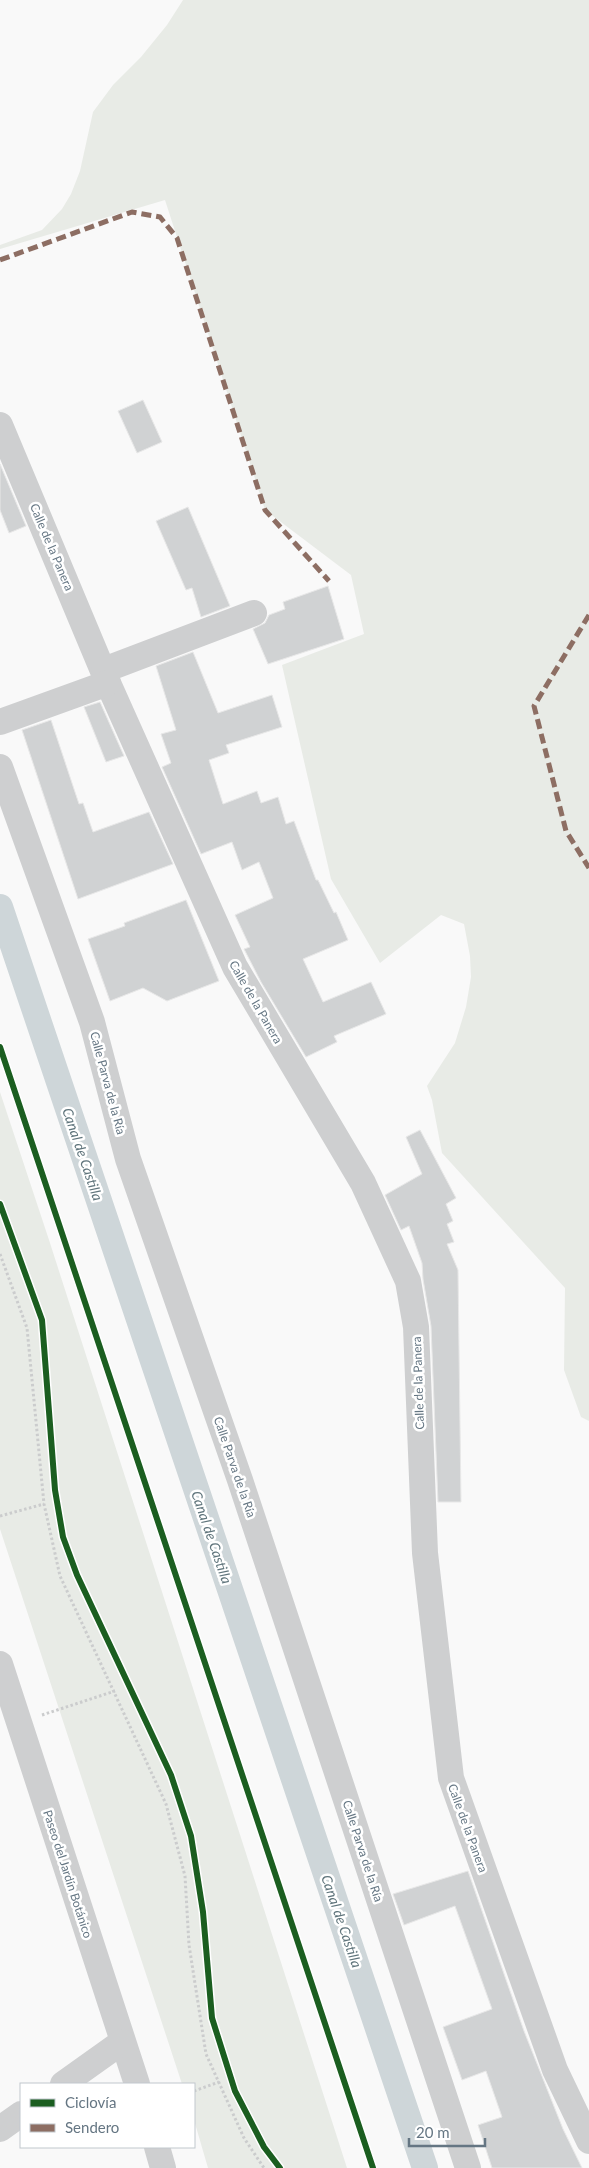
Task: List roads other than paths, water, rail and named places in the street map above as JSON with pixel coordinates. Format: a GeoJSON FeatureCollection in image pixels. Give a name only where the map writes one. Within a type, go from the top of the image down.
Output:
{"type":"FeatureCollection","features":[{"type":"Feature","properties":{"kind":"street","name":"Calle de la Panera"},"geometry":{"type":"LineString","coordinates":[[0,425],[106,677],[234,967],[363,1184],[408,1282],[416,1327],[425,1553],[451,1778],[555,2070],[589,2141]]}},
{"type":"Feature","properties":{"kind":"street"},"geometry":{"type":"LineString","coordinates":[[0,722],[254,613]]}},
{"type":"Feature","properties":{"kind":"street","name":"Calle Parva de la Ría"},"geometry":{"type":"LineString","coordinates":[[0,767],[92,1022],[128,1159],[240,1480],[468,2168]]}},
{"type":"Feature","properties":{"kind":"street","name":"Paseo del Jardín Botánico"},"geometry":{"type":"LineString","coordinates":[[0,1664],[137,2083]]}},
{"type":"Feature","properties":{"kind":"street"},"geometry":{"type":"LineString","coordinates":[[64,2083],[122,2042]]}},
{"type":"Feature","properties":{"kind":"street"},"geometry":{"type":"LineString","coordinates":[[0,2129],[20,2115]]}},
{"type":"Feature","properties":{"kind":"street"},"geometry":{"type":"LineString","coordinates":[[157,2148],[163,2168]]}},
{"type":"Feature","properties":{"kind":"waterway","name":"Canal de Castilla"},"geometry":{"type":"LineString","coordinates":[[0,907],[425,2168]]}}]}
